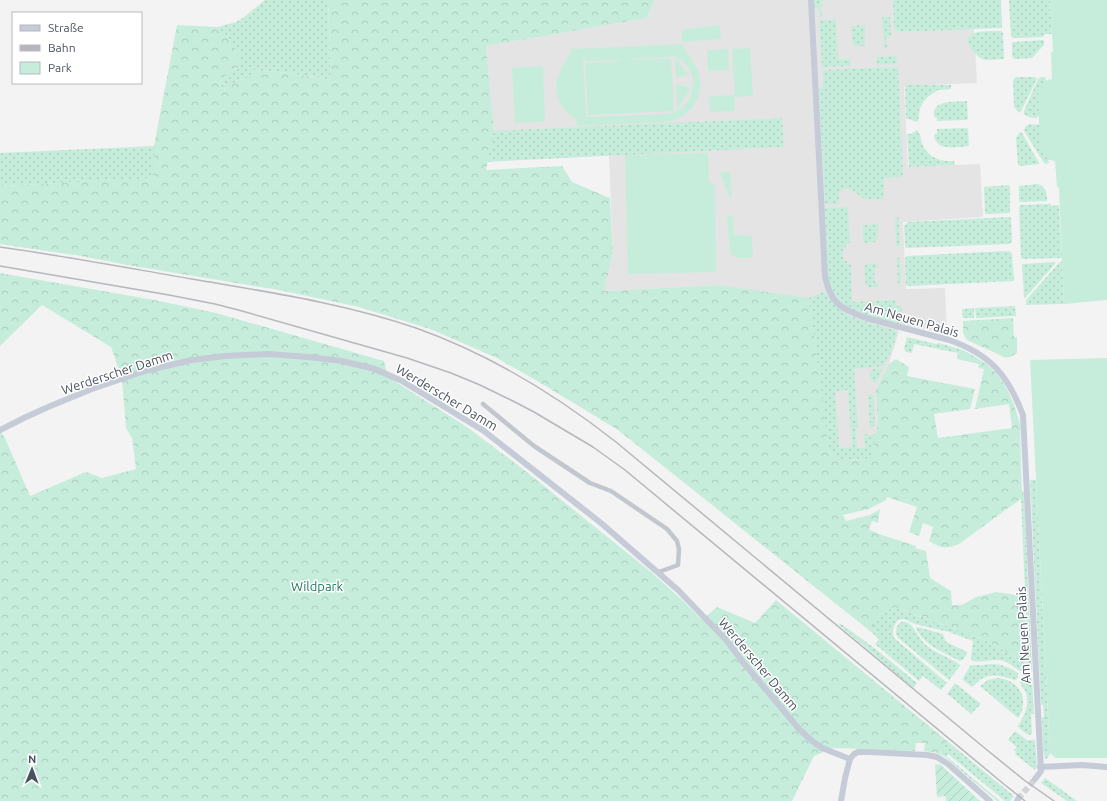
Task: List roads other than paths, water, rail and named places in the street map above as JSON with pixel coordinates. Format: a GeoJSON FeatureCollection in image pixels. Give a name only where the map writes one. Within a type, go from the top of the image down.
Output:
{"type":"FeatureCollection","features":[{"type":"Feature","properties":{"kind":"street","name":"Am Neuen Palais"},"geometry":{"type":"LineString","coordinates":[[811,0],[825,276],[827,288],[831,297],[854,314],[949,340],[974,351],[999,370],[1009,383],[1017,398],[1023,415],[1040,767]]}},
{"type":"Feature","properties":{"kind":"street","name":"Werderscher Damm"},"geometry":{"type":"LineString","coordinates":[[0,430],[48,407],[92,389],[145,371],[192,360],[225,356],[268,354],[308,357],[342,361],[375,370],[402,380],[484,431],[601,523],[659,572],[728,641],[742,661],[803,733],[822,748],[850,759]]}},
{"type":"Feature","properties":{"kind":"street","name":"Werderscher Damm"},"geometry":{"type":"LineString","coordinates":[[483,404],[534,446],[590,483],[611,491],[667,529],[677,542],[679,549],[678,565],[659,572]]}},
{"type":"Feature","properties":{"kind":"street"},"geometry":{"type":"LineString","coordinates":[[841,801],[850,759],[858,752],[927,755],[937,757],[948,764],[990,801]]}},
{"type":"Feature","properties":{"kind":"street"},"geometry":{"type":"LineString","coordinates":[[1035,779],[1041,771],[1040,767],[1082,765],[1107,767]]}},
{"type":"Feature","properties":{"kind":"tunnel"},"geometry":{"type":"LineString","coordinates":[[1018,799],[1035,779]]}},
{"type":"Feature","properties":{"kind":"railway"},"geometry":{"type":"LineString","coordinates":[[0,247],[72,258],[333,305],[389,319],[416,328],[443,338],[495,363],[545,392],[593,424],[616,442],[987,750],[1024,780],[1054,801]]}},
{"type":"Feature","properties":{"kind":"railway"},"geometry":{"type":"LineString","coordinates":[[0,266],[169,295],[242,311],[407,358],[451,373],[513,401],[593,447],[625,470],[1025,801]]}},
{"type":"Feature","properties":{"kind":"park label","name":"Wildpark"},"geometry":{"type":"Point","coordinates":[317,586]}}]}
